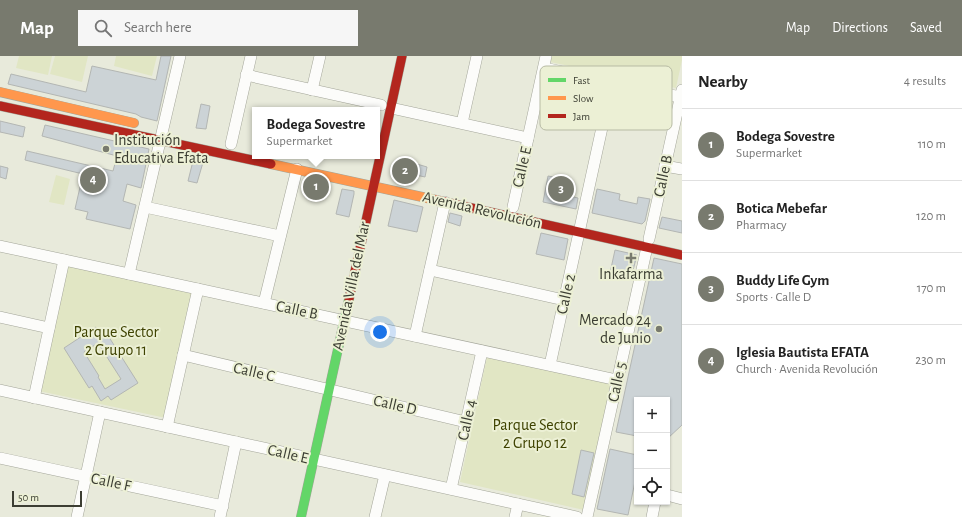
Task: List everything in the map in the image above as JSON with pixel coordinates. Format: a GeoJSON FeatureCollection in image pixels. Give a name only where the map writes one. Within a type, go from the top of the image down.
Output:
{"type":"FeatureCollection","features":[{"type":"Feature","properties":{"kind":"main road","name":"Avenida Villa del Mar"},"geometry":{"type":"LineString","coordinates":[[301,517],[307,457],[336,319],[374,186],[380,178],[384,106],[402,56]]}},
{"type":"Feature","properties":{"kind":"main road"},"geometry":{"type":"LineString","coordinates":[[0,92],[140,125]]}},
{"type":"Feature","properties":{"kind":"main road","name":"Avenida Revolución"},"geometry":{"type":"LineString","coordinates":[[0,106],[162,132],[252,157]]}},
{"type":"Feature","properties":{"kind":"main road"},"geometry":{"type":"LineString","coordinates":[[227,144],[243,147]]}},
{"type":"Feature","properties":{"kind":"main road","name":"Avenida Revolución"},"geometry":{"type":"LineString","coordinates":[[261,159],[363,188],[374,186],[445,202],[580,227],[648,243],[682,255]]}},
{"type":"Feature","properties":{"kind":"main road"},"geometry":{"type":"LineString","coordinates":[[363,188],[366,175],[380,178]]}},
{"type":"Feature","properties":{"kind":"main road","name":"Avenida Revolución"},"geometry":{"type":"LineString","coordinates":[[509,206],[580,227]]}},
{"type":"Feature","properties":{"kind":"main road","name":"Avenida Revolución"},"geometry":{"type":"LineString","coordinates":[[648,243],[682,246]]}},
{"type":"Feature","properties":{"kind":"street"},"geometry":{"type":"LineString","coordinates":[[129,274],[180,56]]}},
{"type":"Feature","properties":{"kind":"street"},"geometry":{"type":"LineString","coordinates":[[227,144],[251,56]]}},
{"type":"Feature","properties":{"kind":"street"},"geometry":{"type":"LineString","coordinates":[[312,90],[320,56]]}},
{"type":"Feature","properties":{"kind":"street"},"geometry":{"type":"LineString","coordinates":[[462,123],[477,56]]}},
{"type":"Feature","properties":{"kind":"street","name":"Calle E"},"geometry":{"type":"LineString","coordinates":[[544,66],[546,56]]}},
{"type":"Feature","properties":{"kind":"street"},"geometry":{"type":"LineString","coordinates":[[246,75],[528,138]]}},
{"type":"Feature","properties":{"kind":"street","name":"Calle E"},"geometry":{"type":"LineString","coordinates":[[509,206],[528,138],[540,86]]}},
{"type":"Feature","properties":{"kind":"street","name":"Calle B"},"geometry":{"type":"LineString","coordinates":[[648,243],[681,93]]}},
{"type":"Feature","properties":{"kind":"street"},"geometry":{"type":"LineString","coordinates":[[580,227],[601,130]]}},
{"type":"Feature","properties":{"kind":"street"},"geometry":{"type":"LineString","coordinates":[[665,166],[682,169]]}},
{"type":"Feature","properties":{"kind":"street"},"geometry":{"type":"LineString","coordinates":[[264,303],[297,169]]}},
{"type":"Feature","properties":{"kind":"street"},"geometry":{"type":"LineString","coordinates":[[415,336],[445,202]]}},
{"type":"Feature","properties":{"kind":"street"},"geometry":{"type":"LineString","coordinates":[[145,207],[280,236]]}},
{"type":"Feature","properties":{"kind":"street","name":"Calle 2"},"geometry":{"type":"LineString","coordinates":[[550,365],[580,227]]}},
{"type":"Feature","properties":{"kind":"street","name":"Calle 5"},"geometry":{"type":"LineString","coordinates":[[587,517],[648,243]]}},
{"type":"Feature","properties":{"kind":"street","name":"Calle B"},"geometry":{"type":"LineString","coordinates":[[0,246],[617,380]]}},
{"type":"Feature","properties":{"kind":"street"},"geometry":{"type":"LineString","coordinates":[[34,398],[64,260]]}},
{"type":"Feature","properties":{"kind":"street"},"geometry":{"type":"LineString","coordinates":[[430,270],[564,300]]}},
{"type":"Feature","properties":{"kind":"street"},"geometry":{"type":"LineString","coordinates":[[167,427],[198,289]]}},
{"type":"Feature","properties":{"kind":"street"},"geometry":{"type":"LineString","coordinates":[[0,317],[49,328]]}},
{"type":"Feature","properties":{"kind":"street","name":"Calle 4"},"geometry":{"type":"LineString","coordinates":[[451,489],[482,351]]}},
{"type":"Feature","properties":{"kind":"street","name":"Calle C"},"geometry":{"type":"LineString","coordinates":[[183,356],[322,388]]}},
{"type":"Feature","properties":{"kind":"street","name":"Calle D"},"geometry":{"type":"LineString","coordinates":[[322,388],[466,422]]}},
{"type":"Feature","properties":{"kind":"street","name":"Calle E"},"geometry":{"type":"LineString","coordinates":[[0,390],[577,517]]}},
{"type":"Feature","properties":{"kind":"street"},"geometry":{"type":"LineString","coordinates":[[77,517],[100,412]]}},
{"type":"Feature","properties":{"kind":"street"},"geometry":{"type":"LineString","coordinates":[[222,512],[236,442]]}},
{"type":"Feature","properties":{"kind":"street","name":"Calle F"},"geometry":{"type":"LineString","coordinates":[[0,458],[86,476],[222,512]]}},
{"type":"Feature","properties":{"kind":"street"},"geometry":{"type":"LineString","coordinates":[[375,517],[385,475]]}},
{"type":"Feature","properties":{"kind":"street"},"geometry":{"type":"LineString","coordinates":[[670,496],[682,499]]}},
{"type":"Feature","properties":{"kind":"street"},"geometry":{"type":"LineString","coordinates":[[515,517],[518,504]]}},
{"type":"Feature","properties":{"kind":"street"},"geometry":{"type":"LineString","coordinates":[[652,517],[654,505]]}},
{"type":"Feature","properties":{"kind":"green space"},"geometry":{"type":"Polygon","coordinates":[[[19,56],[52,56],[48,75],[16,68],[19,56]]]}},
{"type":"Feature","properties":{"kind":"green space"},"geometry":{"type":"Polygon","coordinates":[[[55,56],[88,56],[82,82],[50,74],[55,56]]]}},
{"type":"Feature","properties":{"kind":"green space"},"geometry":{"type":"Polygon","coordinates":[[[116,56],[157,56],[152,76],[114,66],[116,56]]]}},
{"type":"Feature","properties":{"kind":"green space"},"geometry":{"type":"Polygon","coordinates":[[[551,56],[682,56],[676,88],[672,87],[672,66],[569,66],[550,62],[551,56]]]}},
{"type":"Feature","properties":{"kind":"green space"},"geometry":{"type":"Polygon","coordinates":[[[56,175],[70,179],[64,205],[49,202],[56,175]]]}},
{"type":"Feature","properties":{"kind":"green space","name":"Parque Sector 2 Grupo 11"},"geometry":{"type":"Polygon","coordinates":[[[67,265],[193,291],[166,418],[39,391],[67,265]]]}},
{"type":"Feature","properties":{"kind":"green space","name":"Parque Sector 2 Grupo 12"},"geometry":{"type":"Polygon","coordinates":[[[487,357],[611,383],[584,510],[460,482],[487,357]]]}},
{"type":"Feature","properties":{"kind":"building"},"geometry":{"type":"Polygon","coordinates":[[[161,56],[171,56],[157,121],[141,117],[136,114],[8,84],[11,74],[86,92],[92,66],[156,80],[161,56]]]}},
{"type":"Feature","properties":{"kind":"building"},"geometry":{"type":"Polygon","coordinates":[[[201,104],[210,106],[206,129],[196,128],[201,104]]]}},
{"type":"Feature","properties":{"kind":"building"},"geometry":{"type":"Polygon","coordinates":[[[0,121],[25,127],[23,137],[0,132],[0,121]]]}},
{"type":"Feature","properties":{"kind":"building"},"geometry":{"type":"Polygon","coordinates":[[[45,125],[149,149],[141,188],[127,184],[123,201],[136,205],[130,229],[86,219],[88,212],[75,209],[83,174],[25,160],[27,151],[113,171],[117,156],[42,136],[45,125]]]}},
{"type":"Feature","properties":{"kind":"building"},"geometry":{"type":"Polygon","coordinates":[[[194,157],[204,159],[197,183],[188,181],[194,157]]]}},
{"type":"Feature","properties":{"kind":"building"},"geometry":{"type":"Polygon","coordinates":[[[400,159],[427,167],[425,177],[398,171],[400,159]]]}},
{"type":"Feature","properties":{"kind":"building"},"geometry":{"type":"Polygon","coordinates":[[[0,166],[8,168],[6,179],[0,177],[0,166]]]}},
{"type":"Feature","properties":{"kind":"building"},"geometry":{"type":"Polygon","coordinates":[[[548,176],[559,178],[558,182],[567,183],[565,195],[578,198],[576,209],[543,202],[548,176]]]}},
{"type":"Feature","properties":{"kind":"building"},"geometry":{"type":"Polygon","coordinates":[[[312,182],[321,184],[318,199],[309,197],[312,182]]]}},
{"type":"Feature","properties":{"kind":"building"},"geometry":{"type":"Polygon","coordinates":[[[342,189],[354,191],[349,217],[336,214],[342,189]]]}},
{"type":"Feature","properties":{"kind":"building"},"geometry":{"type":"Polygon","coordinates":[[[597,189],[620,194],[619,200],[637,204],[638,197],[650,199],[645,221],[642,224],[592,213],[597,189]]]}},
{"type":"Feature","properties":{"kind":"building"},"geometry":{"type":"Polygon","coordinates":[[[394,200],[423,207],[417,232],[388,226],[394,200]]]}},
{"type":"Feature","properties":{"kind":"building"},"geometry":{"type":"Polygon","coordinates":[[[450,213],[462,216],[460,226],[448,222],[450,213]]]}},
{"type":"Feature","properties":{"kind":"building"},"geometry":{"type":"Polygon","coordinates":[[[662,217],[682,221],[682,233],[659,228],[662,217]]]}},
{"type":"Feature","properties":{"kind":"building"},"geometry":{"type":"Polygon","coordinates":[[[541,233],[568,239],[564,260],[536,254],[541,233]]]}},
{"type":"Feature","properties":{"kind":"building"},"geometry":{"type":"Polygon","coordinates":[[[615,250],[637,255],[631,278],[610,273],[615,250]]]}},
{"type":"Feature","properties":{"kind":"building","name":"Mercado 24 de Junio"},"geometry":{"type":"Polygon","coordinates":[[[654,258],[682,264],[682,425],[670,436],[670,397],[634,397],[634,435],[616,432],[654,258]]]}},
{"type":"Feature","properties":{"kind":"building"},"geometry":{"type":"Polygon","coordinates":[[[96,327],[102,337],[107,334],[138,383],[111,400],[108,396],[101,401],[92,386],[89,388],[64,348],[96,327]],[[98,343],[84,352],[105,389],[121,379],[98,343]]]}},
{"type":"Feature","properties":{"kind":"building"},"geometry":{"type":"Polygon","coordinates":[[[610,449],[634,454],[634,486],[628,515],[597,509],[610,449]]]}},
{"type":"Feature","properties":{"kind":"building"},"geometry":{"type":"Polygon","coordinates":[[[581,450],[594,453],[584,497],[572,494],[581,450]]]}},
{"type":"Feature","properties":{"kind":"traffic: fast"},"geometry":{"type":"LineString","coordinates":[[301,517],[349,299]]}},
{"type":"Feature","properties":{"kind":"traffic: slow"},"geometry":{"type":"LineString","coordinates":[[0,92],[134,123]]}},
{"type":"Feature","properties":{"kind":"traffic: slow"},"geometry":{"type":"LineString","coordinates":[[271,164],[436,200]]}},
{"type":"Feature","properties":{"kind":"traffic: jam"},"geometry":{"type":"LineString","coordinates":[[380,157],[402,56]]}},
{"type":"Feature","properties":{"kind":"traffic: jam"},"geometry":{"type":"LineString","coordinates":[[0,106],[271,164]]}},
{"type":"Feature","properties":{"kind":"traffic: jam"},"geometry":{"type":"LineString","coordinates":[[349,299],[380,159]]}},
{"type":"Feature","properties":{"kind":"traffic: jam"},"geometry":{"type":"LineString","coordinates":[[436,200],[682,255]]}},
{"type":"Feature","properties":{"kind":"place","name":"Institución Educativa Efata"},"geometry":{"type":"Point","coordinates":[106,149]}},
{"type":"Feature","properties":{"kind":"place","name":"Botica Mebefar"},"geometry":{"type":"Point","coordinates":[405,171]}},
{"type":"Feature","properties":{"kind":"place","name":"Iglesia Bautista EFATA"},"geometry":{"type":"Point","coordinates":[93,180]}},
{"type":"Feature","properties":{"kind":"place","name":"Bodega Sovestre"},"geometry":{"type":"Point","coordinates":[316,187]}},
{"type":"Feature","properties":{"kind":"place","name":"Buddy Life Gym"},"geometry":{"type":"Point","coordinates":[561,189]}},
{"type":"Feature","properties":{"kind":"place","name":"Inkafarma"},"geometry":{"type":"Point","coordinates":[631,258]}},
{"type":"Feature","properties":{"kind":"place","name":"Mercado 24 de Junio"},"geometry":{"type":"Point","coordinates":[659,329]}}]}
